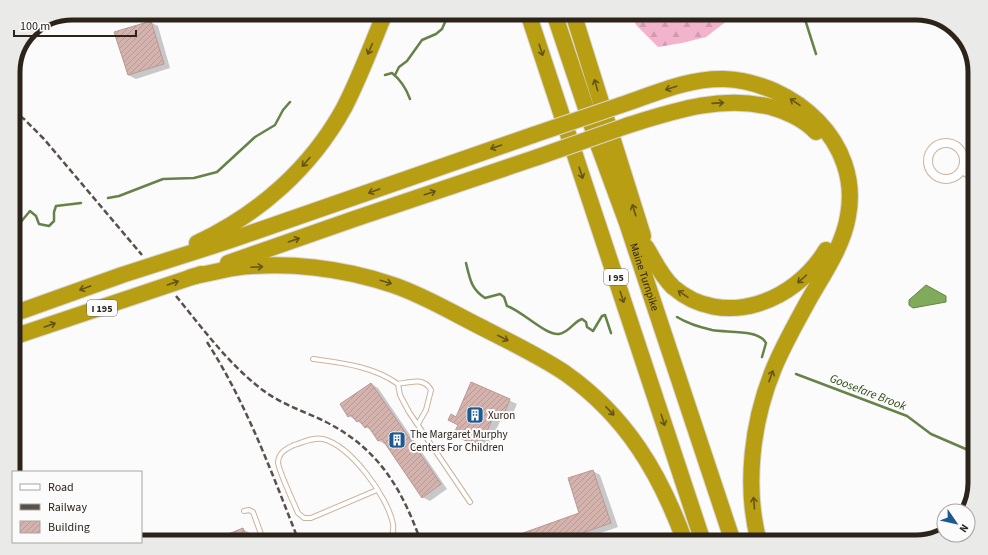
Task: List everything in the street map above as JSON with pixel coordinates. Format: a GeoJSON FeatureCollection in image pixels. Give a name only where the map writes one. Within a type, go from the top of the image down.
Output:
{"type":"FeatureCollection","features":[{"type":"Feature","properties":{"kind":"highway"},"geometry":{"type":"LineString","coordinates":[[122,275],[202,241],[231,225],[265,202],[292,177],[314,153],[341,112],[382,20]]}},
{"type":"Feature","properties":{"kind":"highway","name":"I 95"},"geometry":{"type":"LineString","coordinates":[[530,20],[702,535]]}},
{"type":"Feature","properties":{"kind":"highway","name":"Maine Turnpike"},"geometry":{"type":"LineString","coordinates":[[556,20],[599,147],[627,223],[731,535]]}},
{"type":"Feature","properties":{"kind":"highway"},"geometry":{"type":"LineString","coordinates":[[575,20],[646,247],[740,535]]}},
{"type":"Feature","properties":{"kind":"highway"},"geometry":{"type":"LineString","coordinates":[[122,275],[228,242],[533,134],[675,86],[695,81],[724,79],[753,84],[783,95],[811,114],[837,145],[846,166],[850,197],[848,216],[844,231],[780,354],[761,406],[753,466],[753,502],[758,535]]}},
{"type":"Feature","properties":{"kind":"highway"},"geometry":{"type":"LineString","coordinates":[[191,277],[354,219],[626,126],[672,112],[714,103],[742,103],[772,108],[798,118],[815,131],[834,159],[840,184],[841,203],[838,222],[831,241],[820,260],[806,276],[792,288],[760,304],[737,308],[723,308],[694,300],[679,292],[665,279],[646,247]]}},
{"type":"Feature","properties":{"kind":"highway"},"geometry":{"type":"LineString","coordinates":[[191,277],[234,268],[260,267],[307,267],[357,274],[394,285],[422,297],[529,352],[580,384],[618,420],[637,444],[655,472],[682,535]]}},
{"type":"Feature","properties":{"kind":"highway","name":"I 195"},"geometry":{"type":"LineString","coordinates":[[20,311],[122,275]]}},
{"type":"Feature","properties":{"kind":"highway","name":"I 195"},"geometry":{"type":"LineString","coordinates":[[20,335],[191,277]]}},
{"type":"Feature","properties":{"kind":"street"},"geometry":{"type":"LineString","coordinates":[[942,144],[954,145],[959,148],[964,159],[962,170],[953,178],[947,179],[936,176],[929,166],[929,154],[937,146],[942,144]]}},
{"type":"Feature","properties":{"kind":"street"},"geometry":{"type":"LineString","coordinates":[[962,170],[968,173]]}},
{"type":"Feature","properties":{"kind":"lane"},"geometry":{"type":"LineString","coordinates":[[313,359],[365,369],[390,378],[398,384],[400,396],[470,502]]}},
{"type":"Feature","properties":{"kind":"lane"},"geometry":{"type":"LineString","coordinates":[[398,384],[421,381],[428,384],[431,390],[426,410],[418,424]]}},
{"type":"Feature","properties":{"kind":"lane"},"geometry":{"type":"LineString","coordinates":[[377,490],[311,518],[304,518],[298,513],[278,463],[280,454],[287,448],[311,439],[330,442],[356,462],[370,478],[377,490],[393,524],[392,535]]}},
{"type":"Feature","properties":{"kind":"lane"},"geometry":{"type":"LineString","coordinates":[[244,511],[249,510],[253,512],[261,535]]}},
{"type":"Feature","properties":{"kind":"green space"},"geometry":{"type":"Polygon","coordinates":[[[633,20],[728,20],[706,37],[658,47],[637,26],[633,20]]]}},
{"type":"Feature","properties":{"kind":"shaded area"},"geometry":{"type":"Polygon","coordinates":[[[926,285],[946,296],[946,302],[913,308],[909,305],[909,300],[926,285]]]}},
{"type":"Feature","properties":{"kind":"building"},"geometry":{"type":"Polygon","coordinates":[[[151,21],[164,64],[128,75],[114,32],[151,21]]]}},
{"type":"Feature","properties":{"kind":"building","name":"Xuron"},"geometry":{"type":"Polygon","coordinates":[[[471,382],[510,399],[503,417],[495,413],[480,447],[453,435],[458,425],[448,420],[451,414],[456,417],[471,382]]]}},
{"type":"Feature","properties":{"kind":"building","name":"The Margaret Murphy Centers For Children"},"geometry":{"type":"Polygon","coordinates":[[[371,383],[441,484],[422,498],[382,439],[378,441],[368,426],[365,428],[359,420],[357,422],[351,415],[348,417],[340,404],[371,383]]]}},
{"type":"Feature","properties":{"kind":"building"},"geometry":{"type":"Polygon","coordinates":[[[593,470],[611,523],[577,535],[524,535],[523,533],[579,513],[568,478],[593,470]]]}},
{"type":"Feature","properties":{"kind":"building"},"geometry":{"type":"Polygon","coordinates":[[[243,528],[246,535],[226,535],[243,528]]]}},
{"type":"Feature","properties":{"kind":"waterway"},"geometry":{"type":"LineString","coordinates":[[395,75],[399,67],[407,61],[422,40],[436,34],[442,29],[446,20]]}},
{"type":"Feature","properties":{"kind":"waterway"},"geometry":{"type":"LineString","coordinates":[[805,20],[816,54]]}},
{"type":"Feature","properties":{"kind":"waterway","name":"Goosefare Brook"},"geometry":{"type":"LineString","coordinates":[[385,75],[392,73],[398,78],[403,84],[410,99]]}},
{"type":"Feature","properties":{"kind":"waterway","name":"Goosefare Brook"},"geometry":{"type":"LineString","coordinates":[[108,198],[119,196],[163,179],[194,178],[217,172],[255,137],[275,125],[283,110],[290,102]]}},
{"type":"Feature","properties":{"kind":"waterway","name":"Goosefare Brook"},"geometry":{"type":"LineString","coordinates":[[20,223],[30,211],[36,216],[39,224],[49,226],[54,221],[56,206],[81,203]]}},
{"type":"Feature","properties":{"kind":"waterway","name":"Goosefare Brook"},"geometry":{"type":"LineString","coordinates":[[466,263],[472,283],[480,295],[485,298],[500,294],[504,297],[507,306],[513,308],[547,331],[554,334],[563,333],[582,319],[586,322],[587,327],[593,331],[602,316],[605,315],[611,333]]}},
{"type":"Feature","properties":{"kind":"waterway","name":"Goosefare Brook"},"geometry":{"type":"LineString","coordinates":[[677,317],[712,330],[742,332],[757,335],[766,343],[762,357]]}},
{"type":"Feature","properties":{"kind":"waterway","name":"Goosefare Brook"},"geometry":{"type":"LineString","coordinates":[[796,374],[907,416],[931,434],[968,450]]}},
{"type":"Feature","properties":{"kind":"railway"},"geometry":{"type":"LineString","coordinates":[[20,116],[44,139],[142,255]]}},
{"type":"Feature","properties":{"kind":"railway"},"geometry":{"type":"LineString","coordinates":[[176,296],[217,346],[251,381],[271,396],[326,422],[345,433],[361,445],[386,472],[397,488],[418,535]]}},
{"type":"Feature","properties":{"kind":"railway"},"geometry":{"type":"LineString","coordinates":[[207,342],[221,364],[245,411],[296,534]]}},
{"type":"Feature","properties":{"kind":"place","name":"Xuron"},"geometry":{"type":"Point","coordinates":[475,415]}},
{"type":"Feature","properties":{"kind":"place","name":"The Margaret Murphy Centers For Children"},"geometry":{"type":"Point","coordinates":[397,440]}}]}
